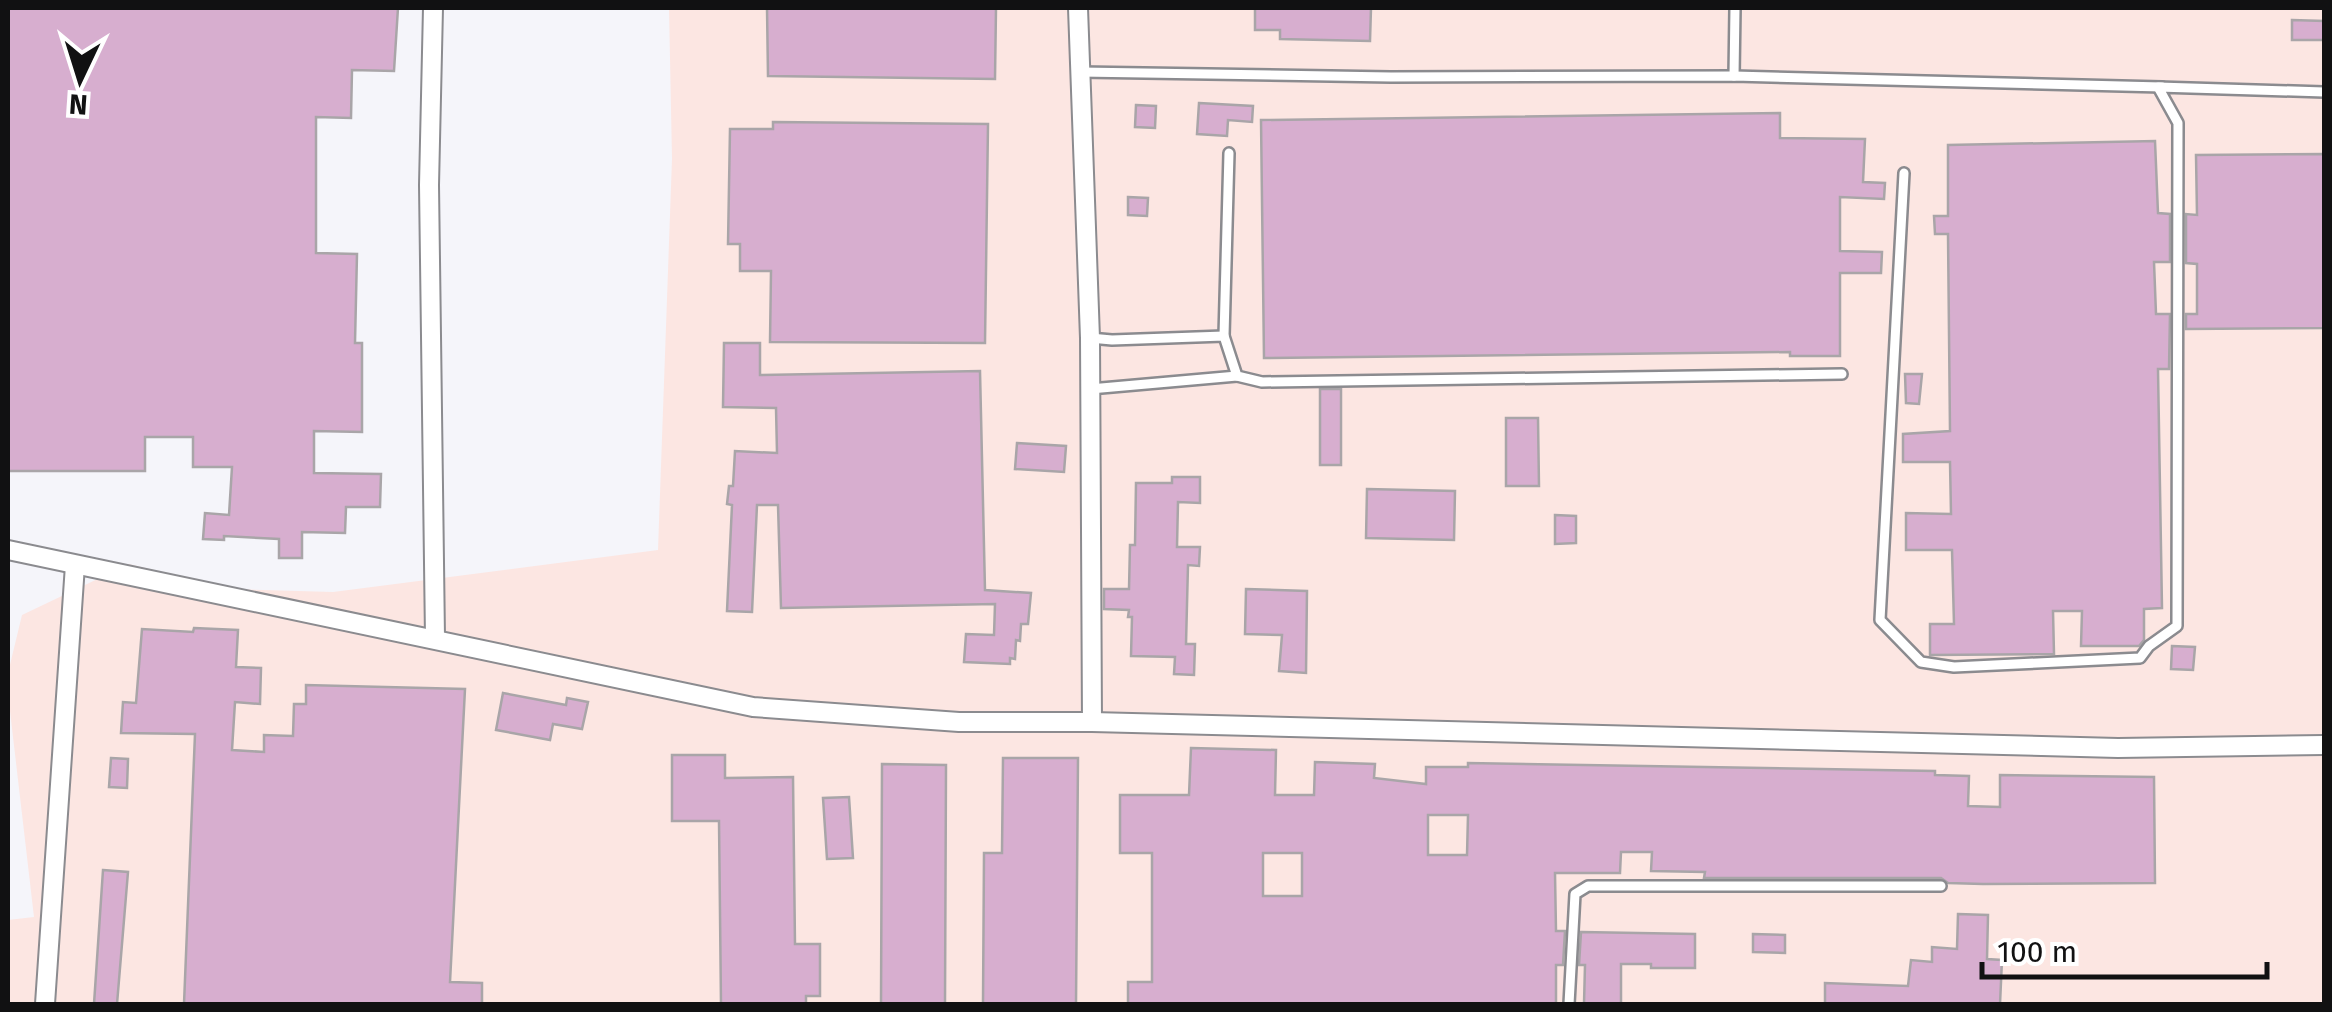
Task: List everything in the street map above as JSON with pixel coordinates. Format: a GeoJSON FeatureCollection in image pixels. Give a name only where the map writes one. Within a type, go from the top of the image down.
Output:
{"type":"FeatureCollection","features":[{"type":"Feature","properties":{"kind":"street"},"geometry":{"type":"LineString","coordinates":[[432,8],[429,185],[436,638]]}},
{"type":"Feature","properties":{"kind":"street"},"geometry":{"type":"LineString","coordinates":[[1078,8],[1090,338],[1092,722]]}},
{"type":"Feature","properties":{"kind":"street"},"geometry":{"type":"LineString","coordinates":[[8,550],[74,575],[436,638],[753,707],[959,722],[2118,748],[2324,745]]}},
{"type":"Feature","properties":{"kind":"street"},"geometry":{"type":"LineString","coordinates":[[45,1004],[74,575]]}},
{"type":"Feature","properties":{"kind":"lane"},"geometry":{"type":"LineString","coordinates":[[1734,76],[1736,8]]}},
{"type":"Feature","properties":{"kind":"lane"},"geometry":{"type":"LineString","coordinates":[[1080,72],[1391,77],[1734,76],[2324,90]]}},
{"type":"Feature","properties":{"kind":"lane"},"geometry":{"type":"LineString","coordinates":[[1904,173],[1880,620],[1921,662],[1954,667],[2140,658],[2149,646],[2177,626],[2178,123],[2158,87]]}},
{"type":"Feature","properties":{"kind":"lane"},"geometry":{"type":"LineString","coordinates":[[1229,154],[1224,336],[1237,376]]}},
{"type":"Feature","properties":{"kind":"lane"},"geometry":{"type":"LineString","coordinates":[[1090,338],[1224,336]]}},
{"type":"Feature","properties":{"kind":"lane"},"geometry":{"type":"LineString","coordinates":[[1090,389],[1237,376],[1262,382],[1842,374]]}},
{"type":"Feature","properties":{"kind":"lane"},"geometry":{"type":"LineString","coordinates":[[1569,1004],[1575,894],[1588,886],[1941,886]]}},
{"type":"Feature","properties":{"kind":"shaded area"},"geometry":{"type":"Polygon","coordinates":[[[669,8],[2324,8],[2324,1004],[8,1004],[8,920],[34,917],[8,694],[8,673],[22,615],[129,564],[230,589],[333,592],[658,550],[672,159],[669,8]]]}},
{"type":"Feature","properties":{"kind":"building"},"geometry":{"type":"Polygon","coordinates":[[[8,8],[398,8],[394,71],[352,70],[351,118],[316,117],[316,253],[357,254],[355,343],[362,343],[362,432],[314,431],[314,473],[381,474],[380,507],[346,507],[345,533],[302,532],[302,558],[279,558],[279,539],[203,539],[205,513],[229,515],[232,467],[193,467],[193,437],[145,437],[145,471],[8,471],[8,8]]]}},
{"type":"Feature","properties":{"kind":"building"},"geometry":{"type":"Polygon","coordinates":[[[767,8],[996,8],[995,79],[768,76],[767,8]]]}},
{"type":"Feature","properties":{"kind":"building"},"geometry":{"type":"Polygon","coordinates":[[[1255,8],[1371,8],[1370,41],[1280,39],[1280,30],[1255,30],[1255,8]]]}},
{"type":"Feature","properties":{"kind":"building"},"geometry":{"type":"Polygon","coordinates":[[[2292,20],[2324,21],[2324,40],[2292,40],[2292,20]]]}},
{"type":"Feature","properties":{"kind":"building"},"geometry":{"type":"Polygon","coordinates":[[[1199,103],[1253,106],[1252,122],[1228,120],[1227,136],[1197,134],[1199,103]]]}},
{"type":"Feature","properties":{"kind":"building"},"geometry":{"type":"Polygon","coordinates":[[[1136,105],[1156,106],[1155,128],[1135,127],[1136,105]]]}},
{"type":"Feature","properties":{"kind":"building"},"geometry":{"type":"Polygon","coordinates":[[[1780,113],[1780,138],[1865,139],[1863,182],[1885,183],[1884,199],[1840,197],[1840,251],[1882,252],[1881,273],[1840,273],[1840,356],[1790,356],[1790,352],[1264,358],[1261,120],[1780,113]]]}},
{"type":"Feature","properties":{"kind":"building"},"geometry":{"type":"Polygon","coordinates":[[[773,122],[988,124],[985,343],[770,342],[771,271],[740,271],[740,244],[728,244],[730,129],[773,129],[773,122]]]}},
{"type":"Feature","properties":{"kind":"building"},"geometry":{"type":"Polygon","coordinates":[[[2155,141],[2158,213],[2170,214],[2170,262],[2154,262],[2156,314],[2170,314],[2169,369],[2158,369],[2162,608],[2144,609],[2144,640],[2139,646],[2081,646],[2082,611],[2053,611],[2054,654],[1930,655],[1930,624],[1954,624],[1952,550],[1906,550],[1906,513],[1951,514],[1950,462],[1903,462],[1903,434],[1950,431],[1948,234],[1935,234],[1934,216],[1948,216],[1948,145],[2155,141]]]}},
{"type":"Feature","properties":{"kind":"building"},"geometry":{"type":"Polygon","coordinates":[[[2324,154],[2324,328],[2186,329],[2186,314],[2197,314],[2197,264],[2186,263],[2186,214],[2197,215],[2196,155],[2324,154]]]}},
{"type":"Feature","properties":{"kind":"building"},"geometry":{"type":"Polygon","coordinates":[[[1128,197],[1148,198],[1147,216],[1128,215],[1128,197]]]}},
{"type":"Feature","properties":{"kind":"building"},"geometry":{"type":"Polygon","coordinates":[[[724,343],[760,343],[760,375],[980,371],[985,590],[1031,593],[1028,624],[1021,624],[1020,641],[1016,640],[1015,659],[1010,658],[1010,664],[964,662],[966,634],[994,635],[995,604],[781,608],[778,505],[757,505],[752,612],[727,611],[732,505],[727,504],[729,486],[733,486],[735,451],[777,453],[776,408],[723,407],[724,343]]]}},
{"type":"Feature","properties":{"kind":"building"},"geometry":{"type":"Polygon","coordinates":[[[1905,374],[1922,374],[1919,404],[1906,403],[1905,374]]]}},
{"type":"Feature","properties":{"kind":"building"},"geometry":{"type":"Polygon","coordinates":[[[1320,389],[1341,389],[1341,465],[1320,465],[1320,389]]]}},
{"type":"Feature","properties":{"kind":"building"},"geometry":{"type":"Polygon","coordinates":[[[1506,418],[1538,418],[1539,486],[1506,486],[1506,418]]]}},
{"type":"Feature","properties":{"kind":"building"},"geometry":{"type":"Polygon","coordinates":[[[1017,443],[1066,446],[1064,472],[1015,469],[1017,443]]]}},
{"type":"Feature","properties":{"kind":"building"},"geometry":{"type":"Polygon","coordinates":[[[1172,477],[1200,477],[1200,503],[1178,502],[1177,547],[1200,547],[1199,566],[1188,565],[1186,644],[1195,644],[1194,675],[1174,674],[1175,657],[1131,656],[1129,610],[1104,609],[1104,589],[1129,589],[1130,545],[1135,545],[1136,483],[1172,483],[1172,477]]]}},
{"type":"Feature","properties":{"kind":"building"},"geometry":{"type":"Polygon","coordinates":[[[1367,489],[1455,491],[1454,540],[1366,538],[1367,489]]]}},
{"type":"Feature","properties":{"kind":"building"},"geometry":{"type":"Polygon","coordinates":[[[1555,515],[1576,516],[1576,543],[1555,544],[1555,515]]]}},
{"type":"Feature","properties":{"kind":"building"},"geometry":{"type":"Polygon","coordinates":[[[1246,589],[1307,591],[1306,673],[1279,671],[1282,635],[1245,634],[1246,589]]]}},
{"type":"Feature","properties":{"kind":"building"},"geometry":{"type":"Polygon","coordinates":[[[194,628],[238,630],[236,667],[261,668],[260,704],[235,702],[232,750],[264,752],[264,735],[293,736],[294,704],[306,704],[306,685],[465,689],[450,982],[482,983],[482,1004],[184,1004],[195,734],[121,733],[123,702],[136,703],[142,629],[193,632],[194,628]]]}},
{"type":"Feature","properties":{"kind":"building"},"geometry":{"type":"Polygon","coordinates":[[[2172,646],[2195,647],[2193,670],[2171,669],[2172,646]]]}},
{"type":"Feature","properties":{"kind":"building"},"geometry":{"type":"Polygon","coordinates":[[[503,693],[566,705],[567,698],[588,702],[582,729],[553,724],[550,740],[496,730],[503,693]]]}},
{"type":"Feature","properties":{"kind":"building"},"geometry":{"type":"Polygon","coordinates":[[[1191,748],[1276,750],[1275,795],[1314,795],[1315,762],[1375,764],[1374,778],[1426,784],[1426,767],[1468,767],[1468,763],[1935,771],[1935,775],[1969,776],[1968,806],[2000,807],[2000,775],[2154,777],[2155,883],[1704,878],[1705,872],[1651,871],[1652,852],[1621,852],[1620,873],[1555,873],[1556,931],[1565,931],[1563,965],[1556,965],[1556,1004],[1128,1004],[1128,982],[1152,982],[1152,853],[1120,853],[1120,795],[1189,795],[1191,748]],[[1428,815],[1428,855],[1467,855],[1468,815],[1428,815]],[[1263,853],[1263,896],[1302,896],[1302,853],[1263,853]]]}},
{"type":"Feature","properties":{"kind":"building"},"geometry":{"type":"Polygon","coordinates":[[[672,755],[725,755],[725,778],[793,777],[795,944],[820,944],[820,996],[806,996],[806,1004],[721,1004],[719,821],[672,821],[672,755]]]}},
{"type":"Feature","properties":{"kind":"building"},"geometry":{"type":"Polygon","coordinates":[[[111,758],[128,759],[127,788],[109,787],[111,758]]]}},
{"type":"Feature","properties":{"kind":"building"},"geometry":{"type":"Polygon","coordinates":[[[1003,758],[1078,758],[1076,1004],[983,1004],[984,853],[1002,853],[1003,758]]]}},
{"type":"Feature","properties":{"kind":"building"},"geometry":{"type":"Polygon","coordinates":[[[882,764],[946,765],[945,1004],[881,1004],[882,764]]]}},
{"type":"Feature","properties":{"kind":"building"},"geometry":{"type":"Polygon","coordinates":[[[849,797],[853,858],[827,859],[823,798],[849,797]]]}},
{"type":"Feature","properties":{"kind":"building"},"geometry":{"type":"Polygon","coordinates":[[[103,870],[128,872],[117,1004],[94,1004],[103,870]]]}},
{"type":"Feature","properties":{"kind":"building"},"geometry":{"type":"Polygon","coordinates":[[[1958,914],[1988,915],[1987,959],[2002,960],[2000,1004],[1825,1004],[1825,983],[1908,986],[1911,960],[1932,962],[1932,947],[1957,949],[1958,914]]]}},
{"type":"Feature","properties":{"kind":"building"},"geometry":{"type":"Polygon","coordinates":[[[1581,932],[1695,934],[1695,968],[1621,964],[1621,1004],[1584,1004],[1585,965],[1579,965],[1581,932]]]}},
{"type":"Feature","properties":{"kind":"building"},"geometry":{"type":"Polygon","coordinates":[[[1753,934],[1785,935],[1785,953],[1753,952],[1753,934]]]}}]}
